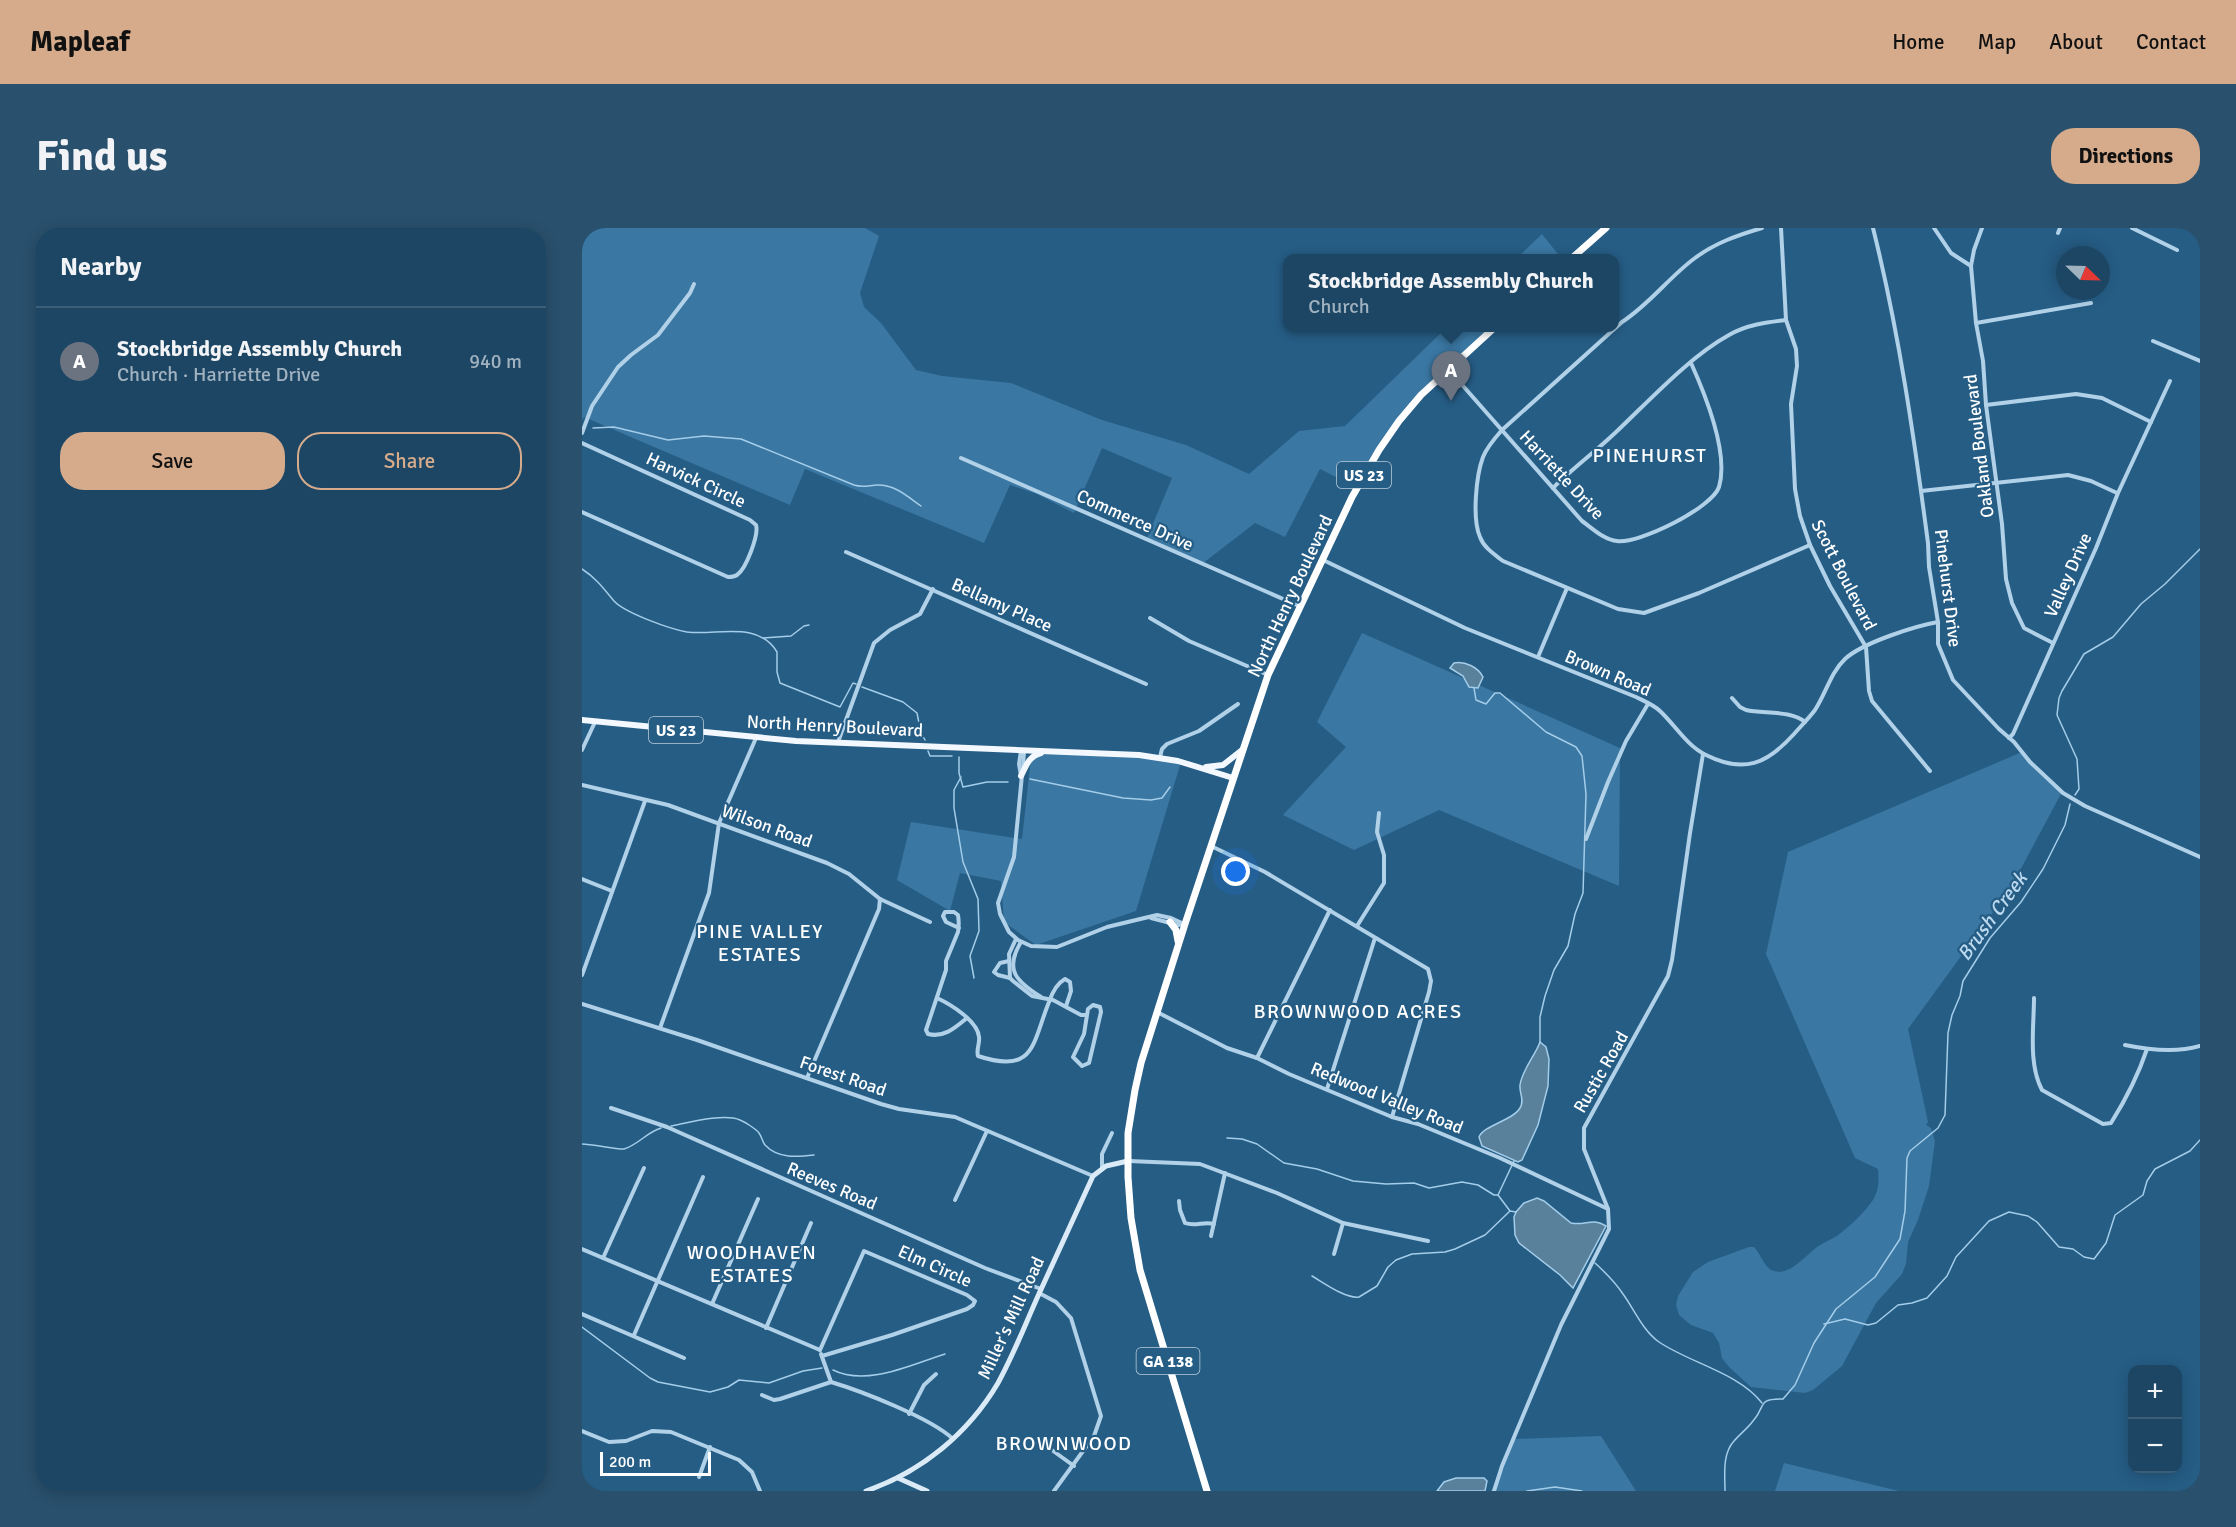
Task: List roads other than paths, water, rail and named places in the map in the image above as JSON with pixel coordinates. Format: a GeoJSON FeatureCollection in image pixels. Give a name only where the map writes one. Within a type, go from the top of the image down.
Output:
{"type":"FeatureCollection","features":[{"type":"Feature","properties":{"kind":"highway"},"geometry":{"type":"LineString","coordinates":[[1577,254],[1606,228]]}},
{"type":"Feature","properties":{"kind":"highway","name":"North Henry Boulevard"},"geometry":{"type":"LineString","coordinates":[[1233,778],[1268,675],[1352,497],[1382,446],[1408,409],[1489,332]]}},
{"type":"Feature","properties":{"kind":"highway","name":"GA 138"},"geometry":{"type":"LineString","coordinates":[[1207,1491],[1140,1270],[1131,1218],[1128,1133],[1133,1098],[1157,1012],[1233,778]]}},
{"type":"Feature","properties":{"kind":"highway"},"geometry":{"type":"LineString","coordinates":[[1170,922],[1176,930],[1179,943]]}},
{"type":"Feature","properties":{"kind":"main road","name":"North Henry Boulevard"},"geometry":{"type":"LineString","coordinates":[[582,720],[756,738],[1160,757],[1233,778]]}},
{"type":"Feature","properties":{"kind":"main road","name":"US 23"},"geometry":{"type":"LineString","coordinates":[[1200,767],[1223,765],[1242,750]]}},
{"type":"Feature","properties":{"kind":"main road"},"geometry":{"type":"LineString","coordinates":[[1021,776],[1034,755],[1046,751]]}},
{"type":"Feature","properties":{"kind":"street"},"geometry":{"type":"LineString","coordinates":[[1619,325],[1634,315],[1695,258],[1728,238],[1762,228]]}},
{"type":"Feature","properties":{"kind":"street","name":"Scott Boulevard"},"geometry":{"type":"LineString","coordinates":[[1780,228],[1786,320],[1796,349],[1797,366],[1791,404],[1795,489],[1800,516],[1810,545],[1830,586],[1866,647],[1869,691],[1872,701],[1930,771]]}},
{"type":"Feature","properties":{"kind":"street","name":"Pinehurst Drive"},"geometry":{"type":"LineString","coordinates":[[1873,228],[1900,347],[1922,491],[1929,567],[1938,622],[1938,644],[1953,680],[2030,762],[2063,793],[2085,806],[2200,857]]}},
{"type":"Feature","properties":{"kind":"street"},"geometry":{"type":"LineString","coordinates":[[1934,228],[1951,253],[1971,266]]}},
{"type":"Feature","properties":{"kind":"street","name":"Oakland Boulevard"},"geometry":{"type":"LineString","coordinates":[[1982,228],[1971,266],[2006,579],[2012,603],[2024,628],[2053,643]]}},
{"type":"Feature","properties":{"kind":"street"},"geometry":{"type":"LineString","coordinates":[[2058,233],[2060,228]]}},
{"type":"Feature","properties":{"kind":"street"},"geometry":{"type":"LineString","coordinates":[[2132,228],[2177,250]]}},
{"type":"Feature","properties":{"kind":"street"},"geometry":{"type":"LineString","coordinates":[[582,433],[592,406],[618,367],[631,354],[658,335],[694,284]]}},
{"type":"Feature","properties":{"kind":"street"},"geometry":{"type":"LineString","coordinates":[[1976,323],[2091,303]]}},
{"type":"Feature","properties":{"kind":"street"},"geometry":{"type":"LineString","coordinates":[[1553,488],[1713,345],[1731,333],[1767,322],[1786,320]]}},
{"type":"Feature","properties":{"kind":"street"},"geometry":{"type":"LineString","coordinates":[[1611,332],[1489,444],[1482,458],[1476,517],[1480,537],[1488,550],[1503,561],[1566,588],[1618,609],[1644,613],[1699,593],[1810,545]]}},
{"type":"Feature","properties":{"kind":"street"},"geometry":{"type":"LineString","coordinates":[[2153,341],[2200,361]]}},
{"type":"Feature","properties":{"kind":"street","name":"Harriette Drive"},"geometry":{"type":"LineString","coordinates":[[1448,369],[1582,521],[1602,535],[1618,542],[1636,538],[1671,524],[1701,508],[1712,499],[1719,488],[1718,441],[1713,416],[1691,363]]}},
{"type":"Feature","properties":{"kind":"street","name":"Valley Drive"},"geometry":{"type":"LineString","coordinates":[[2009,738],[2013,734],[2118,493],[2170,381]]}},
{"type":"Feature","properties":{"kind":"street"},"geometry":{"type":"LineString","coordinates":[[1986,405],[2076,394],[2102,398],[2151,422]]}},
{"type":"Feature","properties":{"kind":"street","name":"Harvick Circle"},"geometry":{"type":"LineString","coordinates":[[582,443],[752,521],[757,526],[758,534],[741,572],[728,577],[582,512]]}},
{"type":"Feature","properties":{"kind":"street","name":"Commerce Drive"},"geometry":{"type":"LineString","coordinates":[[962,458],[1299,606]]}},
{"type":"Feature","properties":{"kind":"street"},"geometry":{"type":"LineString","coordinates":[[1922,491],[2074,476],[2118,493]]}},
{"type":"Feature","properties":{"kind":"street","name":"Bellamy Place"},"geometry":{"type":"LineString","coordinates":[[846,552],[1146,684]]}},
{"type":"Feature","properties":{"kind":"street","name":"Brown Road"},"geometry":{"type":"LineString","coordinates":[[1323,560],[1465,628],[1658,708],[1703,754],[1737,764],[1757,762],[1775,753],[1815,710],[1836,669],[1847,656],[1922,625],[1938,622]]}},
{"type":"Feature","properties":{"kind":"street"},"geometry":{"type":"LineString","coordinates":[[1538,657],[1566,588]]}},
{"type":"Feature","properties":{"kind":"street"},"geometry":{"type":"LineString","coordinates":[[838,742],[874,643],[890,630],[920,614],[933,590]]}},
{"type":"Feature","properties":{"kind":"street"},"geometry":{"type":"LineString","coordinates":[[1150,618],[1189,641],[1268,675]]}},
{"type":"Feature","properties":{"kind":"street"},"geometry":{"type":"LineString","coordinates":[[1732,698],[1746,710],[1789,716],[1805,722]]}},
{"type":"Feature","properties":{"kind":"street"},"geometry":{"type":"LineString","coordinates":[[1160,757],[1162,749],[1167,744],[1199,731],[1238,704]]}},
{"type":"Feature","properties":{"kind":"street"},"geometry":{"type":"LineString","coordinates":[[1586,839],[1625,744],[1648,704]]}},
{"type":"Feature","properties":{"kind":"street"},"geometry":{"type":"LineString","coordinates":[[582,750],[596,721]]}},
{"type":"Feature","properties":{"kind":"street"},"geometry":{"type":"LineString","coordinates":[[660,1028],[709,893],[719,823],[756,738]]}},
{"type":"Feature","properties":{"kind":"street"},"geometry":{"type":"LineString","coordinates":[[1023,750],[1014,857],[998,903],[1005,924],[1016,939],[1038,947],[1057,947],[1107,927],[1164,915],[1185,924]]}},
{"type":"Feature","properties":{"kind":"street","name":"Rustic Road"},"geometry":{"type":"LineString","coordinates":[[1494,1491],[1561,1325],[1609,1229],[1608,1209],[1584,1149],[1584,1128],[1658,998],[1668,976],[1703,754]]}},
{"type":"Feature","properties":{"kind":"street","name":"Wilson Road"},"geometry":{"type":"LineString","coordinates":[[582,785],[668,805],[835,866],[858,880],[880,899],[930,922]]}},
{"type":"Feature","properties":{"kind":"street"},"geometry":{"type":"LineString","coordinates":[[582,975],[584,961],[645,801]]}},
{"type":"Feature","properties":{"kind":"street"},"geometry":{"type":"LineString","coordinates":[[1358,926],[1383,883],[1384,855],[1377,832],[1379,813]]}},
{"type":"Feature","properties":{"kind":"street"},"geometry":{"type":"LineString","coordinates":[[1212,846],[1265,872],[1428,969],[1431,977],[1429,992],[1392,1117]]}},
{"type":"Feature","properties":{"kind":"street"},"geometry":{"type":"LineString","coordinates":[[582,879],[612,891]]}},
{"type":"Feature","properties":{"kind":"street"},"geometry":{"type":"LineString","coordinates":[[807,1078],[879,909],[880,899]]}},
{"type":"Feature","properties":{"kind":"street"},"geometry":{"type":"LineString","coordinates":[[1257,1058],[1330,910]]}},
{"type":"Feature","properties":{"kind":"street"},"geometry":{"type":"LineString","coordinates":[[959,928],[946,922],[943,916],[945,912],[954,912],[958,915],[959,928],[946,961],[946,970],[926,1030],[927,1034],[943,1034],[951,1031],[967,1018]]}},
{"type":"Feature","properties":{"kind":"street"},"geometry":{"type":"LineString","coordinates":[[1150,918],[1185,924]]}},
{"type":"Feature","properties":{"kind":"street"},"geometry":{"type":"LineString","coordinates":[[1327,1089],[1375,938]]}},
{"type":"Feature","properties":{"kind":"street"},"geometry":{"type":"LineString","coordinates":[[1010,978],[1011,948],[1016,939]]}},
{"type":"Feature","properties":{"kind":"street"},"geometry":{"type":"LineString","coordinates":[[1021,942],[1013,958],[1014,975],[1041,998]]}},
{"type":"Feature","properties":{"kind":"street"},"geometry":{"type":"LineString","coordinates":[[1009,961],[999,963],[994,972],[1010,978],[1032,996],[1050,999],[1081,1015],[1086,1015]]}},
{"type":"Feature","properties":{"kind":"street"},"geometry":{"type":"LineString","coordinates":[[937,998],[954,1006],[979,1032],[976,1052],[978,1056],[1004,1062],[1017,1061],[1026,1056],[1033,1047],[1050,999],[1060,982],[1068,979],[1071,991],[1066,1006]]}},
{"type":"Feature","properties":{"kind":"street"},"geometry":{"type":"LineString","coordinates":[[2034,998],[2034,1049],[2037,1081],[2042,1090],[2103,1124],[2110,1124],[2122,1106],[2137,1078],[2147,1049]]}},
{"type":"Feature","properties":{"kind":"street","name":"Forest Road"},"geometry":{"type":"LineString","coordinates":[[582,1004],[660,1028],[888,1106],[955,1117],[1093,1176]]}},
{"type":"Feature","properties":{"kind":"street"},"geometry":{"type":"LineString","coordinates":[[1090,1006],[1100,1007],[1089,1063],[1082,1066],[1073,1057],[1084,1034],[1086,1015],[1090,1006]]}},
{"type":"Feature","properties":{"kind":"street","name":"Redwood Valley Road"},"geometry":{"type":"LineString","coordinates":[[1157,1012],[1227,1048],[1257,1058],[1392,1117],[1418,1124],[1500,1158],[1608,1209]]}},
{"type":"Feature","properties":{"kind":"street"},"geometry":{"type":"LineString","coordinates":[[2125,1045],[2147,1049],[2185,1050],[2200,1047]]}},
{"type":"Feature","properties":{"kind":"street","name":"Reeves Road"},"geometry":{"type":"LineString","coordinates":[[611,1108],[667,1127],[1040,1291],[1056,1302],[1071,1318],[1100,1406],[1100,1424],[1074,1466],[1054,1491]]}},
{"type":"Feature","properties":{"kind":"street"},"geometry":{"type":"LineString","coordinates":[[955,1200],[987,1131]]}},
{"type":"Feature","properties":{"kind":"street"},"geometry":{"type":"LineString","coordinates":[[1102,1168],[1101,1159],[1112,1133]]}},
{"type":"Feature","properties":{"kind":"street"},"geometry":{"type":"LineString","coordinates":[[1128,1161],[1200,1164],[1277,1193],[1343,1223],[1428,1241]]}},
{"type":"Feature","properties":{"kind":"street","name":"Miller's Mill Road"},"geometry":{"type":"LineString","coordinates":[[866,1491],[918,1467],[953,1439],[974,1417],[997,1384],[1093,1176],[1102,1168],[1128,1161]]}},
{"type":"Feature","properties":{"kind":"street"},"geometry":{"type":"LineString","coordinates":[[603,1258],[644,1168]]}},
{"type":"Feature","properties":{"kind":"street"},"geometry":{"type":"LineString","coordinates":[[1211,1236],[1225,1173]]}},
{"type":"Feature","properties":{"kind":"street"},"geometry":{"type":"LineString","coordinates":[[633,1335],[703,1177]]}},
{"type":"Feature","properties":{"kind":"street"},"geometry":{"type":"LineString","coordinates":[[712,1304],[758,1199]]}},
{"type":"Feature","properties":{"kind":"street"},"geometry":{"type":"LineString","coordinates":[[1179,1201],[1185,1222],[1191,1225],[1207,1222],[1214,1224]]}},
{"type":"Feature","properties":{"kind":"street"},"geometry":{"type":"LineString","coordinates":[[766,1328],[811,1223]]}},
{"type":"Feature","properties":{"kind":"street"},"geometry":{"type":"LineString","coordinates":[[1334,1254],[1343,1223]]}},
{"type":"Feature","properties":{"kind":"street"},"geometry":{"type":"LineString","coordinates":[[582,1249],[820,1350],[831,1382]]}},
{"type":"Feature","properties":{"kind":"street","name":"Elm Circle"},"geometry":{"type":"LineString","coordinates":[[820,1350],[864,1251],[967,1295],[975,1301],[967,1309],[822,1356]]}},
{"type":"Feature","properties":{"kind":"street"},"geometry":{"type":"LineString","coordinates":[[582,1314],[684,1358]]}},
{"type":"Feature","properties":{"kind":"street"},"geometry":{"type":"LineString","coordinates":[[909,1414],[924,1385],[936,1374]]}},
{"type":"Feature","properties":{"kind":"street"},"geometry":{"type":"LineString","coordinates":[[762,1395],[774,1400],[780,1399],[831,1382],[909,1414],[942,1430],[953,1439]]}},
{"type":"Feature","properties":{"kind":"street"},"geometry":{"type":"LineString","coordinates":[[582,1431],[609,1442],[626,1441],[652,1431],[671,1431],[739,1460],[752,1472],[760,1491]]}},
{"type":"Feature","properties":{"kind":"street"},"geometry":{"type":"LineString","coordinates":[[1038,1440],[1074,1466]]}},
{"type":"Feature","properties":{"kind":"street"},"geometry":{"type":"LineString","coordinates":[[699,1477],[710,1447]]}},
{"type":"Feature","properties":{"kind":"street"},"geometry":{"type":"LineString","coordinates":[[898,1478],[927,1491]]}},
{"type":"Feature","properties":{"kind":"street"},"geometry":{"type":"LineString","coordinates":[[582,1488],[588,1491]]}},
{"type":"Feature","properties":{"kind":"waterway"},"geometry":{"type":"LineString","coordinates":[[593,428],[614,427],[668,440],[704,436],[741,439],[854,485],[890,487],[921,506]]}},
{"type":"Feature","properties":{"kind":"waterway","name":"Brush Creek"},"geometry":{"type":"LineString","coordinates":[[2075,795],[2079,789],[2077,759],[2057,715],[2062,691],[2084,654],[2113,637],[2141,604],[2200,549]]}},
{"type":"Feature","properties":{"kind":"waterway"},"geometry":{"type":"LineString","coordinates":[[582,569],[596,580],[620,606],[648,620],[687,632],[736,632],[759,636],[769,642],[777,652],[777,672],[780,683],[840,707],[853,683],[856,684]]}},
{"type":"Feature","properties":{"kind":"waterway"},"geometry":{"type":"LineString","coordinates":[[763,638],[791,636],[809,625]]}},
{"type":"Feature","properties":{"kind":"waterway"},"geometry":{"type":"LineString","coordinates":[[862,687],[903,702],[917,713],[921,733],[925,740]]}},
{"type":"Feature","properties":{"kind":"waterway"},"geometry":{"type":"LineString","coordinates":[[1474,688],[1476,700],[1486,704],[1495,693],[1500,693],[1546,732],[1576,747],[1582,756],[1586,794],[1583,893],[1575,914],[1568,946],[1554,970],[1545,996],[1540,1017],[1540,1043]]}},
{"type":"Feature","properties":{"kind":"waterway"},"geometry":{"type":"LineString","coordinates":[[928,751],[930,756],[952,756]]}},
{"type":"Feature","properties":{"kind":"waterway"},"geometry":{"type":"LineString","coordinates":[[959,757],[959,773],[963,787],[987,782],[1008,782]]}},
{"type":"Feature","properties":{"kind":"waterway"},"geometry":{"type":"LineString","coordinates":[[961,777],[954,790],[954,808],[963,862],[978,899],[979,931],[970,956],[974,978]]}},
{"type":"Feature","properties":{"kind":"waterway"},"geometry":{"type":"LineString","coordinates":[[1030,779],[1123,798],[1151,800],[1162,798],[1170,787]]}},
{"type":"Feature","properties":{"kind":"waterway","name":"Brush Creek"},"geometry":{"type":"LineString","coordinates":[[1725,1491],[1725,1465],[1730,1446],[1751,1424],[1765,1402],[1783,1399],[1795,1385],[1814,1343],[1836,1309],[1875,1277],[1900,1239],[1905,1211],[1907,1158],[1910,1151],[1938,1128],[1945,1115],[1948,1033],[1963,981],[1990,938],[2021,902],[2043,869],[2065,825],[2070,804]]}},
{"type":"Feature","properties":{"kind":"waterway"},"geometry":{"type":"LineString","coordinates":[[671,1126],[706,1119],[733,1118],[742,1121],[760,1134],[765,1145],[776,1153],[795,1156],[814,1155]]}},
{"type":"Feature","properties":{"kind":"waterway"},"geometry":{"type":"LineString","coordinates":[[582,1144],[624,1149],[661,1128]]}},
{"type":"Feature","properties":{"kind":"waterway"},"geometry":{"type":"LineString","coordinates":[[1227,1138],[1242,1139],[1257,1144],[1284,1163],[1317,1169],[1353,1181],[1386,1184],[1414,1183],[1429,1188],[1462,1182],[1478,1185],[1498,1195],[1510,1211],[1516,1212]]}},
{"type":"Feature","properties":{"kind":"waterway"},"geometry":{"type":"LineString","coordinates":[[1824,1324],[1845,1319],[1868,1325],[1876,1323],[1898,1305],[1927,1298],[1947,1276],[1956,1257],[1989,1221],[2009,1212],[2028,1216],[2037,1222],[2059,1247],[2073,1249],[2084,1257],[2094,1259],[2106,1243],[2115,1215],[2143,1195],[2147,1181],[2155,1169],[2190,1151],[2200,1140]]}},
{"type":"Feature","properties":{"kind":"waterway"},"geometry":{"type":"LineString","coordinates":[[1498,1195],[1514,1161]]}},
{"type":"Feature","properties":{"kind":"waterway"},"geometry":{"type":"LineString","coordinates":[[1312,1276],[1342,1293],[1359,1297],[1377,1286],[1388,1267],[1396,1260],[1412,1254],[1445,1252],[1455,1249],[1485,1235],[1510,1211]]}},
{"type":"Feature","properties":{"kind":"waterway"},"geometry":{"type":"LineString","coordinates":[[1595,1263],[1617,1286],[1643,1326],[1653,1337],[1671,1349],[1741,1384],[1762,1403]]}},
{"type":"Feature","properties":{"kind":"waterway"},"geometry":{"type":"LineString","coordinates":[[582,1327],[650,1378],[658,1382],[710,1392],[728,1387],[739,1380],[769,1383],[803,1371],[822,1368]]}},
{"type":"Feature","properties":{"kind":"waterway"},"geometry":{"type":"LineString","coordinates":[[833,1370],[846,1375],[875,1375],[945,1354]]}},
{"type":"Feature","properties":{"kind":"waterway"},"geometry":{"type":"LineString","coordinates":[[1527,1491],[1555,1487],[1582,1491]]}},
{"type":"Feature","properties":{"kind":"place","name":"Stockbridge Assembly Church"},"geometry":{"type":"Point","coordinates":[1451,401]}},
{"type":"Feature","properties":{"kind":"district","name":"PINEHURST"},"geometry":{"type":"Point","coordinates":[1650,455]}},
{"type":"Feature","properties":{"kind":"district","name":"PINE VALLEY ESTATES"},"geometry":{"type":"Point","coordinates":[760,942]}},
{"type":"Feature","properties":{"kind":"district","name":"BROWNWOOD ACRES"},"geometry":{"type":"Point","coordinates":[1358,1011]}},
{"type":"Feature","properties":{"kind":"district","name":"WOODHAVEN ESTATES"},"geometry":{"type":"Point","coordinates":[752,1264]}},
{"type":"Feature","properties":{"kind":"district","name":"BROWNWOOD"},"geometry":{"type":"Point","coordinates":[1064,1443]}}]}
